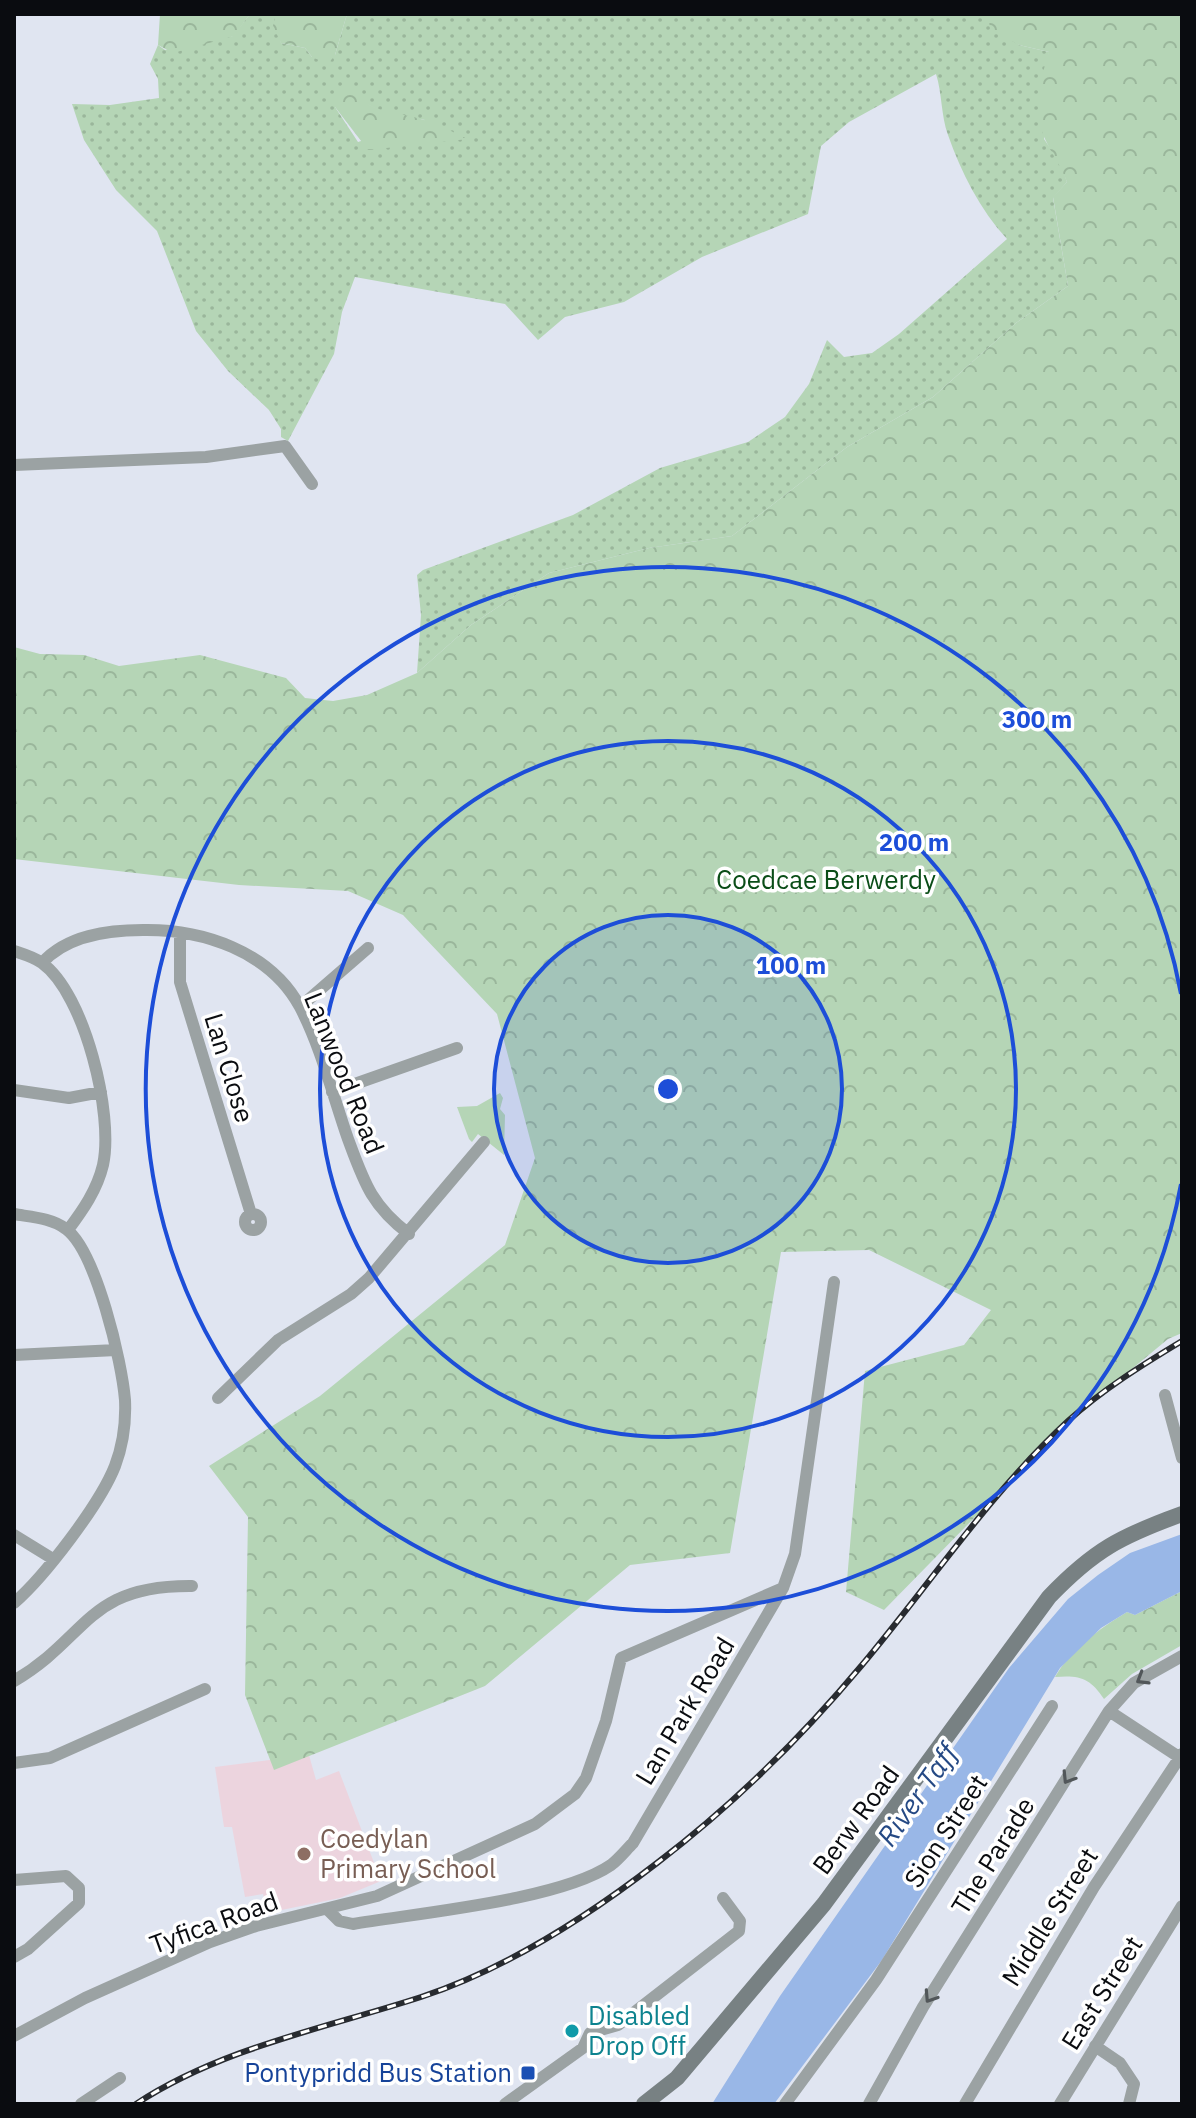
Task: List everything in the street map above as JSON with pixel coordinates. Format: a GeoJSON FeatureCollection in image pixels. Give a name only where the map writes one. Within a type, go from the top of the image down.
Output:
{"type":"FeatureCollection","features":[{"type":"Feature","properties":{"kind":"main road","name":"Berw Road"},"geometry":{"type":"LineString","coordinates":[[644,2104],[677,2078],[824,1904],[1049,1597],[1079,1566],[1111,1542],[1182,1514]]}},
{"type":"Feature","properties":{"kind":"street"},"geometry":{"type":"LineString","coordinates":[[14,465],[206,457],[285,446],[312,484]]}},
{"type":"Feature","properties":{"kind":"street","name":"Lanwood Road"},"geometry":{"type":"LineString","coordinates":[[42,963],[61,948],[95,934],[147,930],[203,935],[249,956],[281,982],[300,1007],[365,1187],[393,1221],[409,1234]]}},
{"type":"Feature","properties":{"kind":"street","name":"Lan Close"},"geometry":{"type":"LineString","coordinates":[[180,933],[180,982],[251,1214]]}},
{"type":"Feature","properties":{"kind":"street"},"geometry":{"type":"LineString","coordinates":[[300,1007],[368,948]]}},
{"type":"Feature","properties":{"kind":"street"},"geometry":{"type":"LineString","coordinates":[[14,951],[42,963],[70,1000],[101,1092],[106,1144],[102,1166],[95,1187],[68,1230]]}},
{"type":"Feature","properties":{"kind":"street"},"geometry":{"type":"LineString","coordinates":[[332,1092],[457,1048]]}},
{"type":"Feature","properties":{"kind":"street"},"geometry":{"type":"LineString","coordinates":[[14,1090],[69,1098],[101,1092]]}},
{"type":"Feature","properties":{"kind":"street"},"geometry":{"type":"LineString","coordinates":[[218,1398],[278,1340],[360,1286],[409,1234],[484,1142]]}},
{"type":"Feature","properties":{"kind":"street"},"geometry":{"type":"LineString","coordinates":[[14,1214],[57,1223],[78,1241],[100,1293],[116,1350],[125,1402],[122,1443],[106,1484],[53,1559],[14,1603]]}},
{"type":"Feature","properties":{"kind":"street","name":"Lan Park Road"},"geometry":{"type":"LineString","coordinates":[[328,1910],[339,1921],[353,1924],[524,1895],[584,1878],[612,1865],[633,1843],[783,1588],[795,1554],[802,1513],[834,1282]]}},
{"type":"Feature","properties":{"kind":"street"},"geometry":{"type":"LineString","coordinates":[[14,1355],[116,1350]]}},
{"type":"Feature","properties":{"kind":"street"},"geometry":{"type":"LineString","coordinates":[[1165,1395],[1182,1458]]}},
{"type":"Feature","properties":{"kind":"street"},"geometry":{"type":"LineString","coordinates":[[14,1535],[53,1559]]}},
{"type":"Feature","properties":{"kind":"street"},"geometry":{"type":"LineString","coordinates":[[14,1681],[29,1672],[101,1606],[132,1592],[192,1586]]}},
{"type":"Feature","properties":{"kind":"street","name":"Tyfica Road"},"geometry":{"type":"LineString","coordinates":[[14,2036],[85,1998],[210,1942],[256,1926],[377,1896],[549,1815],[575,1794],[586,1778],[610,1707],[621,1658],[783,1588]]}},
{"type":"Feature","properties":{"kind":"street","name":"The Parade"},"geometry":{"type":"LineString","coordinates":[[869,2104],[923,2008],[1109,1711],[1134,1683],[1182,1656]]}},
{"type":"Feature","properties":{"kind":"street"},"geometry":{"type":"LineString","coordinates":[[14,1763],[62,1754],[205,1689]]}},
{"type":"Feature","properties":{"kind":"street","name":"Sion Street"},"geometry":{"type":"LineString","coordinates":[[785,2104],[876,1980],[1052,1706]]}},
{"type":"Feature","properties":{"kind":"street"},"geometry":{"type":"LineString","coordinates":[[1109,1711],[1181,1757]]}},
{"type":"Feature","properties":{"kind":"street","name":"Middle Street"},"geometry":{"type":"LineString","coordinates":[[965,2104],[1086,1900],[1181,1757]]}},
{"type":"Feature","properties":{"kind":"street"},"geometry":{"type":"LineString","coordinates":[[14,1880],[66,1876],[79,1888],[79,1903],[28,1949],[14,1957]]}},
{"type":"Feature","properties":{"kind":"street"},"geometry":{"type":"LineString","coordinates":[[505,2104],[583,2048],[590,2033],[618,2025],[739,1931],[740,1921],[723,1898]]}},
{"type":"Feature","properties":{"kind":"street","name":"East Street"},"geometry":{"type":"LineString","coordinates":[[1060,2104],[1182,1906]]}},
{"type":"Feature","properties":{"kind":"street"},"geometry":{"type":"LineString","coordinates":[[1095,2046],[1120,2063],[1134,2084],[1129,2104]]}},
{"type":"Feature","properties":{"kind":"street"},"geometry":{"type":"LineString","coordinates":[[81,2104],[120,2078]]}},
{"type":"Feature","properties":{"kind":"shaded area","name":"Coedylan Primary School"},"geometry":{"type":"Polygon","coordinates":[[[309,1755],[316,1780],[339,1771],[381,1881],[340,1898],[267,1913],[263,1894],[245,1897],[232,1827],[224,1827],[215,1767],[309,1755]]]}},
{"type":"Feature","properties":{"kind":"green space"},"geometry":{"type":"Polygon","coordinates":[[[160,14],[250,14],[234,36],[173,53],[158,45],[160,14]]]}},
{"type":"Feature","properties":{"kind":"green space"},"geometry":{"type":"Polygon","coordinates":[[[250,14],[276,14],[281,43],[305,48],[312,57],[335,55],[347,14],[988,14],[1019,45],[1049,52],[1044,139],[1061,164],[1067,182],[1053,198],[1068,286],[1016,323],[933,397],[847,447],[732,536],[649,548],[549,573],[471,625],[417,673],[421,615],[417,575],[423,570],[573,515],[660,468],[748,442],[785,417],[809,384],[827,340],[844,357],[872,353],[899,334],[1007,239],[980,203],[959,163],[946,128],[936,74],[849,122],[821,146],[808,214],[702,257],[624,302],[565,317],[538,340],[505,304],[355,277],[342,312],[334,354],[288,441],[281,437],[281,429],[269,410],[228,371],[196,331],[157,231],[116,190],[84,140],[72,104],[110,105],[159,98],[158,79],[150,64],[158,45],[165,50],[233,36],[250,14]],[[358,100],[335,107],[358,142],[425,120],[387,114],[358,100]]]}},
{"type":"Feature","properties":{"kind":"green space"},"geometry":{"type":"Polygon","coordinates":[[[276,14],[347,14],[335,55],[328,64],[312,57],[305,48],[281,43],[273,26],[276,14]]]}},
{"type":"Feature","properties":{"kind":"green space","name":"Coedcae Berwerdy"},"geometry":{"type":"Polygon","coordinates":[[[988,14],[1182,14],[1182,1333],[1168,1339],[1069,1421],[884,1610],[846,1592],[865,1371],[964,1345],[991,1310],[869,1250],[781,1252],[730,1553],[630,1565],[485,1686],[274,1770],[245,1695],[248,1517],[209,1466],[320,1396],[505,1245],[535,1158],[497,1014],[403,915],[348,891],[239,885],[14,859],[14,647],[40,654],[84,655],[119,666],[200,655],[286,678],[305,698],[333,701],[367,695],[417,673],[471,625],[549,573],[649,548],[732,536],[847,447],[933,397],[1016,323],[1068,286],[1053,197],[1067,182],[1046,141],[1038,108],[1040,85],[1049,52],[1019,45],[990,28],[988,14]]]}},
{"type":"Feature","properties":{"kind":"green space"},"geometry":{"type":"Polygon","coordinates":[[[345,83],[373,107],[432,123],[468,139],[368,150],[335,107],[337,89],[345,83]]]}},
{"type":"Feature","properties":{"kind":"green space"},"geometry":{"type":"Polygon","coordinates":[[[500,1093],[503,1098],[500,1109],[505,1115],[504,1155],[478,1134],[472,1142],[469,1139],[457,1107],[477,1106],[500,1093]]]}},
{"type":"Feature","properties":{"kind":"green space"},"geometry":{"type":"Polygon","coordinates":[[[1182,1591],[1182,1645],[1132,1674],[1104,1699],[1084,1679],[1055,1677],[1078,1648],[1106,1625],[1127,1612],[1135,1615],[1182,1591]]]}},
{"type":"Feature","properties":{"kind":"water"},"geometry":{"type":"Polygon","coordinates":[[[1182,1534],[1182,1591],[1135,1615],[1127,1612],[1101,1628],[1060,1668],[882,1960],[774,2104],[712,2104],[780,1996],[1009,1668],[1068,1599],[1098,1575],[1130,1553],[1182,1534]]]}},
{"type":"Feature","properties":{"kind":"railway"},"geometry":{"type":"LineString","coordinates":[[136,2104],[203,2068],[238,2054],[421,1997],[484,1972],[545,1940],[630,1883],[739,1794],[815,1719],[862,1665],[986,1508],[1068,1421],[1137,1369],[1182,1341]]}},
{"type":"Feature","properties":{"kind":"place","name":"Coedylan Primary School"},"geometry":{"type":"Point","coordinates":[304,1854]}},
{"type":"Feature","properties":{"kind":"place","name":"Disabled Drop Off"},"geometry":{"type":"Point","coordinates":[572,2031]}},
{"type":"Feature","properties":{"kind":"place","name":"Pontypridd Bus Station"},"geometry":{"type":"Point","coordinates":[528,2073]}},
{"type":"Feature","properties":{"kind":"water label","name":"River Taff"},"geometry":{"type":"Point","coordinates":[917,1795]}}]}
